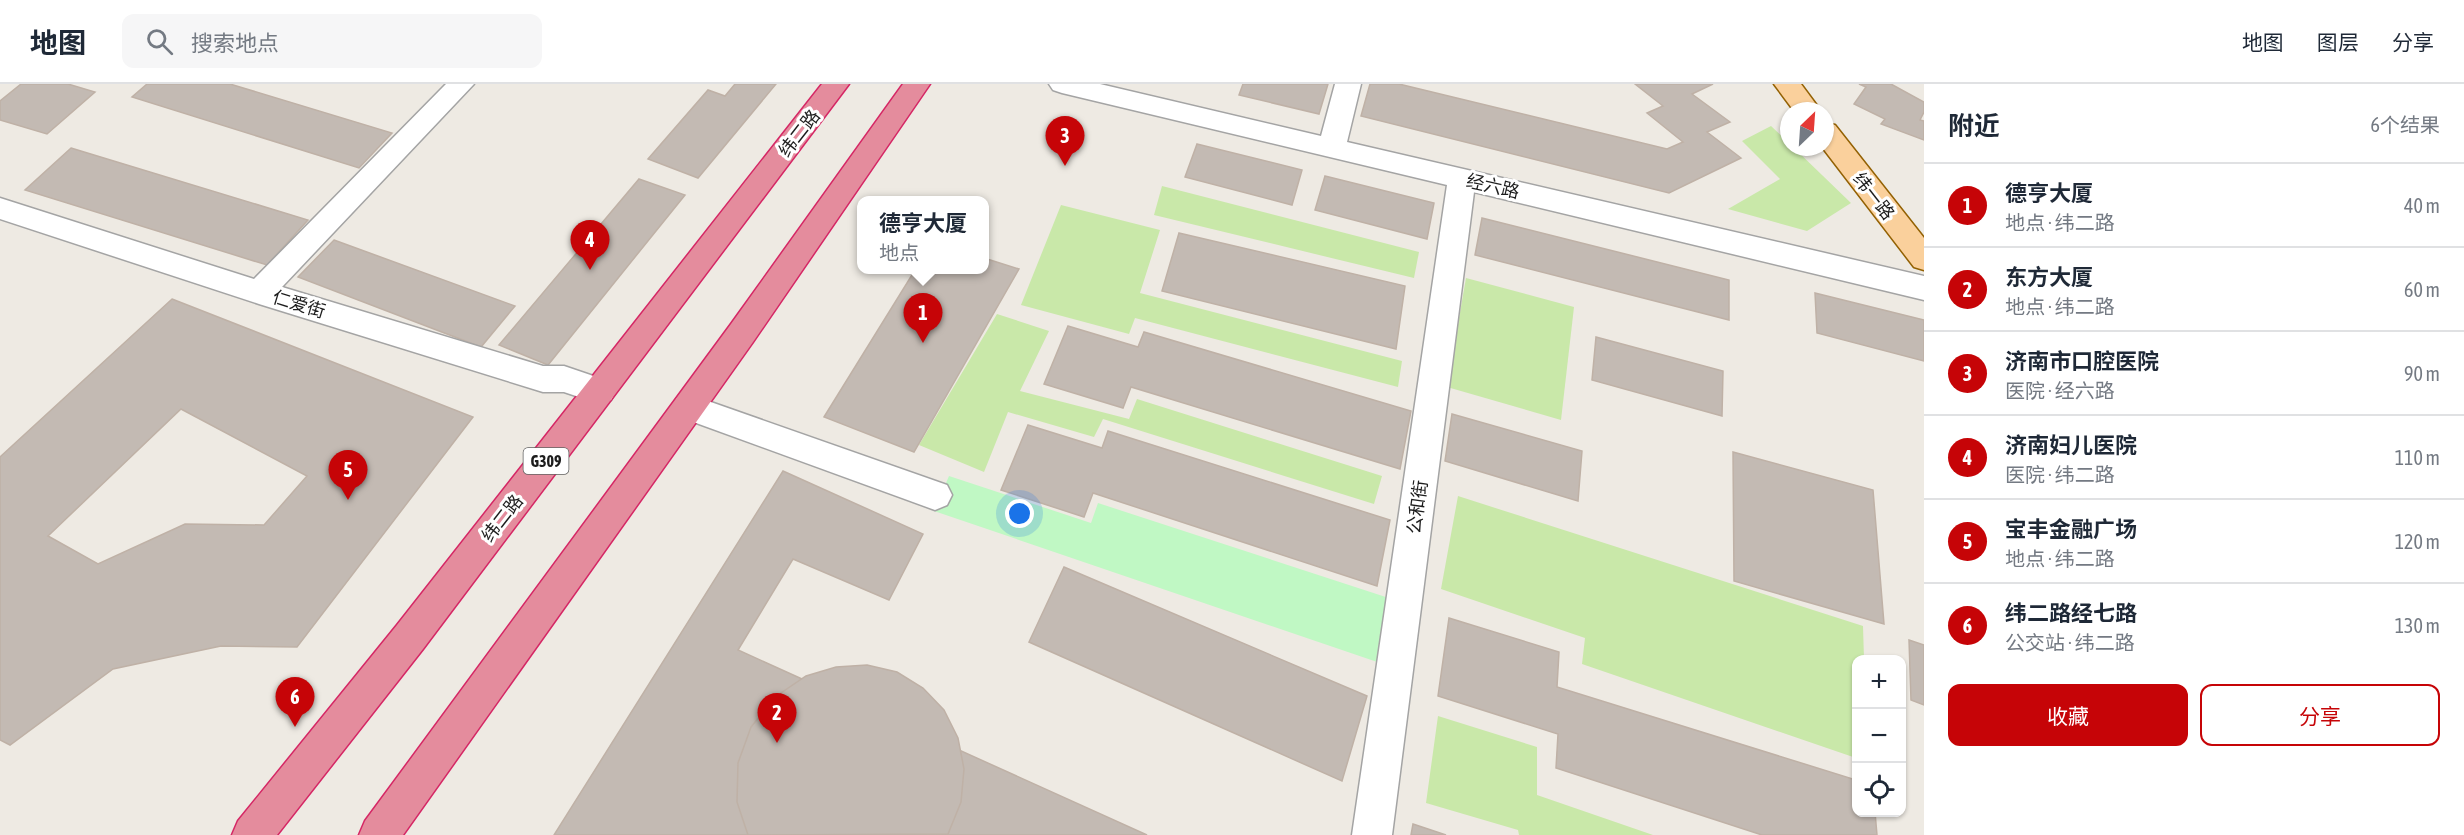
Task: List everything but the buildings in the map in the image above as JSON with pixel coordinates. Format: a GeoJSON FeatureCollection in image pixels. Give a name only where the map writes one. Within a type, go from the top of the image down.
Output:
{"type":"FeatureCollection","features":[{"type":"Feature","properties":{"kind":"highway","name":"纬二路"},"geometry":{"type":"LineString","coordinates":[[252,835],[410,637],[836,84]]}},
{"type":"Feature","properties":{"kind":"highway"},"geometry":{"type":"LineString","coordinates":[[379,835],[688,407],[917,84]]}},
{"type":"Feature","properties":{"kind":"main road"},"geometry":{"type":"LineString","coordinates":[[1787,84],[1801,102]]}},
{"type":"Feature","properties":{"kind":"main road","name":"纬一路"},"geometry":{"type":"LineString","coordinates":[[1834,144],[1924,259]]}},
{"type":"Feature","properties":{"kind":"street"},"geometry":{"type":"LineString","coordinates":[[259,292],[461,84]]}},
{"type":"Feature","properties":{"kind":"street","name":"经六路"},"geometry":{"type":"LineString","coordinates":[[1062,84],[1924,288]]}},
{"type":"Feature","properties":{"kind":"street"},"geometry":{"type":"LineString","coordinates":[[1332,147],[1348,84]]}},
{"type":"Feature","properties":{"kind":"street","name":"公和街"},"geometry":{"type":"LineString","coordinates":[[1372,835],[1462,179]]}},
{"type":"Feature","properties":{"kind":"street","name":"仁爱街"},"geometry":{"type":"LineString","coordinates":[[0,208],[259,292],[543,379],[564,379],[600,391]]}},
{"type":"Feature","properties":{"kind":"street"},"geometry":{"type":"LineString","coordinates":[[688,407],[935,495]]}},
{"type":"Feature","properties":{"kind":"green space"},"geometry":{"type":"Polygon","coordinates":[[[1771,126],[1780,134],[1780,156],[1802,156],[1851,203],[1807,231],[1728,209],[1780,179],[1742,141],[1771,126]]]}},
{"type":"Feature","properties":{"kind":"green space"},"geometry":{"type":"Polygon","coordinates":[[[1162,186],[1419,252],[1414,278],[1154,215],[1162,186]]]}},
{"type":"Feature","properties":{"kind":"green space"},"geometry":{"type":"Polygon","coordinates":[[[1061,205],[1160,230],[1140,293],[1402,361],[1398,387],[1135,318],[1129,334],[1021,305],[1061,205]]]}},
{"type":"Feature","properties":{"kind":"green space"},"geometry":{"type":"Polygon","coordinates":[[[1466,278],[1574,307],[1561,420],[1447,387],[1466,278]]]}},
{"type":"Feature","properties":{"kind":"green space"},"geometry":{"type":"Polygon","coordinates":[[[997,314],[1049,331],[1020,391],[1129,419],[1137,399],[1382,476],[1374,504],[1103,419],[1094,437],[1008,412],[984,472],[919,445],[997,314]]]}},
{"type":"Feature","properties":{"kind":"green space"},"geometry":{"type":"Polygon","coordinates":[[[949,476],[1091,523],[1098,503],[1398,601],[1386,665],[934,511],[949,476]]]}},
{"type":"Feature","properties":{"kind":"green space"},"geometry":{"type":"Polygon","coordinates":[[[1458,496],[1863,626],[1864,655],[1852,655],[1852,757],[1582,664],[1585,638],[1441,589],[1458,496]]]}},
{"type":"Feature","properties":{"kind":"green space"},"geometry":{"type":"Polygon","coordinates":[[[1438,716],[1537,747],[1537,795],[1653,835],[1519,835],[1518,830],[1426,803],[1438,716]]]}},
{"type":"Feature","properties":{"kind":"place","name":"济南市口腔医院"},"geometry":{"type":"Point","coordinates":[1065,166]}},
{"type":"Feature","properties":{"kind":"place","name":"济南妇儿医院"},"geometry":{"type":"Point","coordinates":[590,270]}},
{"type":"Feature","properties":{"kind":"place","name":"德亨大厦"},"geometry":{"type":"Point","coordinates":[923,343]}},
{"type":"Feature","properties":{"kind":"place","name":"宝丰金融广场"},"geometry":{"type":"Point","coordinates":[348,500]}},
{"type":"Feature","properties":{"kind":"place","name":"纬二路经七路"},"geometry":{"type":"Point","coordinates":[295,727]}},
{"type":"Feature","properties":{"kind":"place","name":"东方大厦"},"geometry":{"type":"Point","coordinates":[777,743]}}]}
